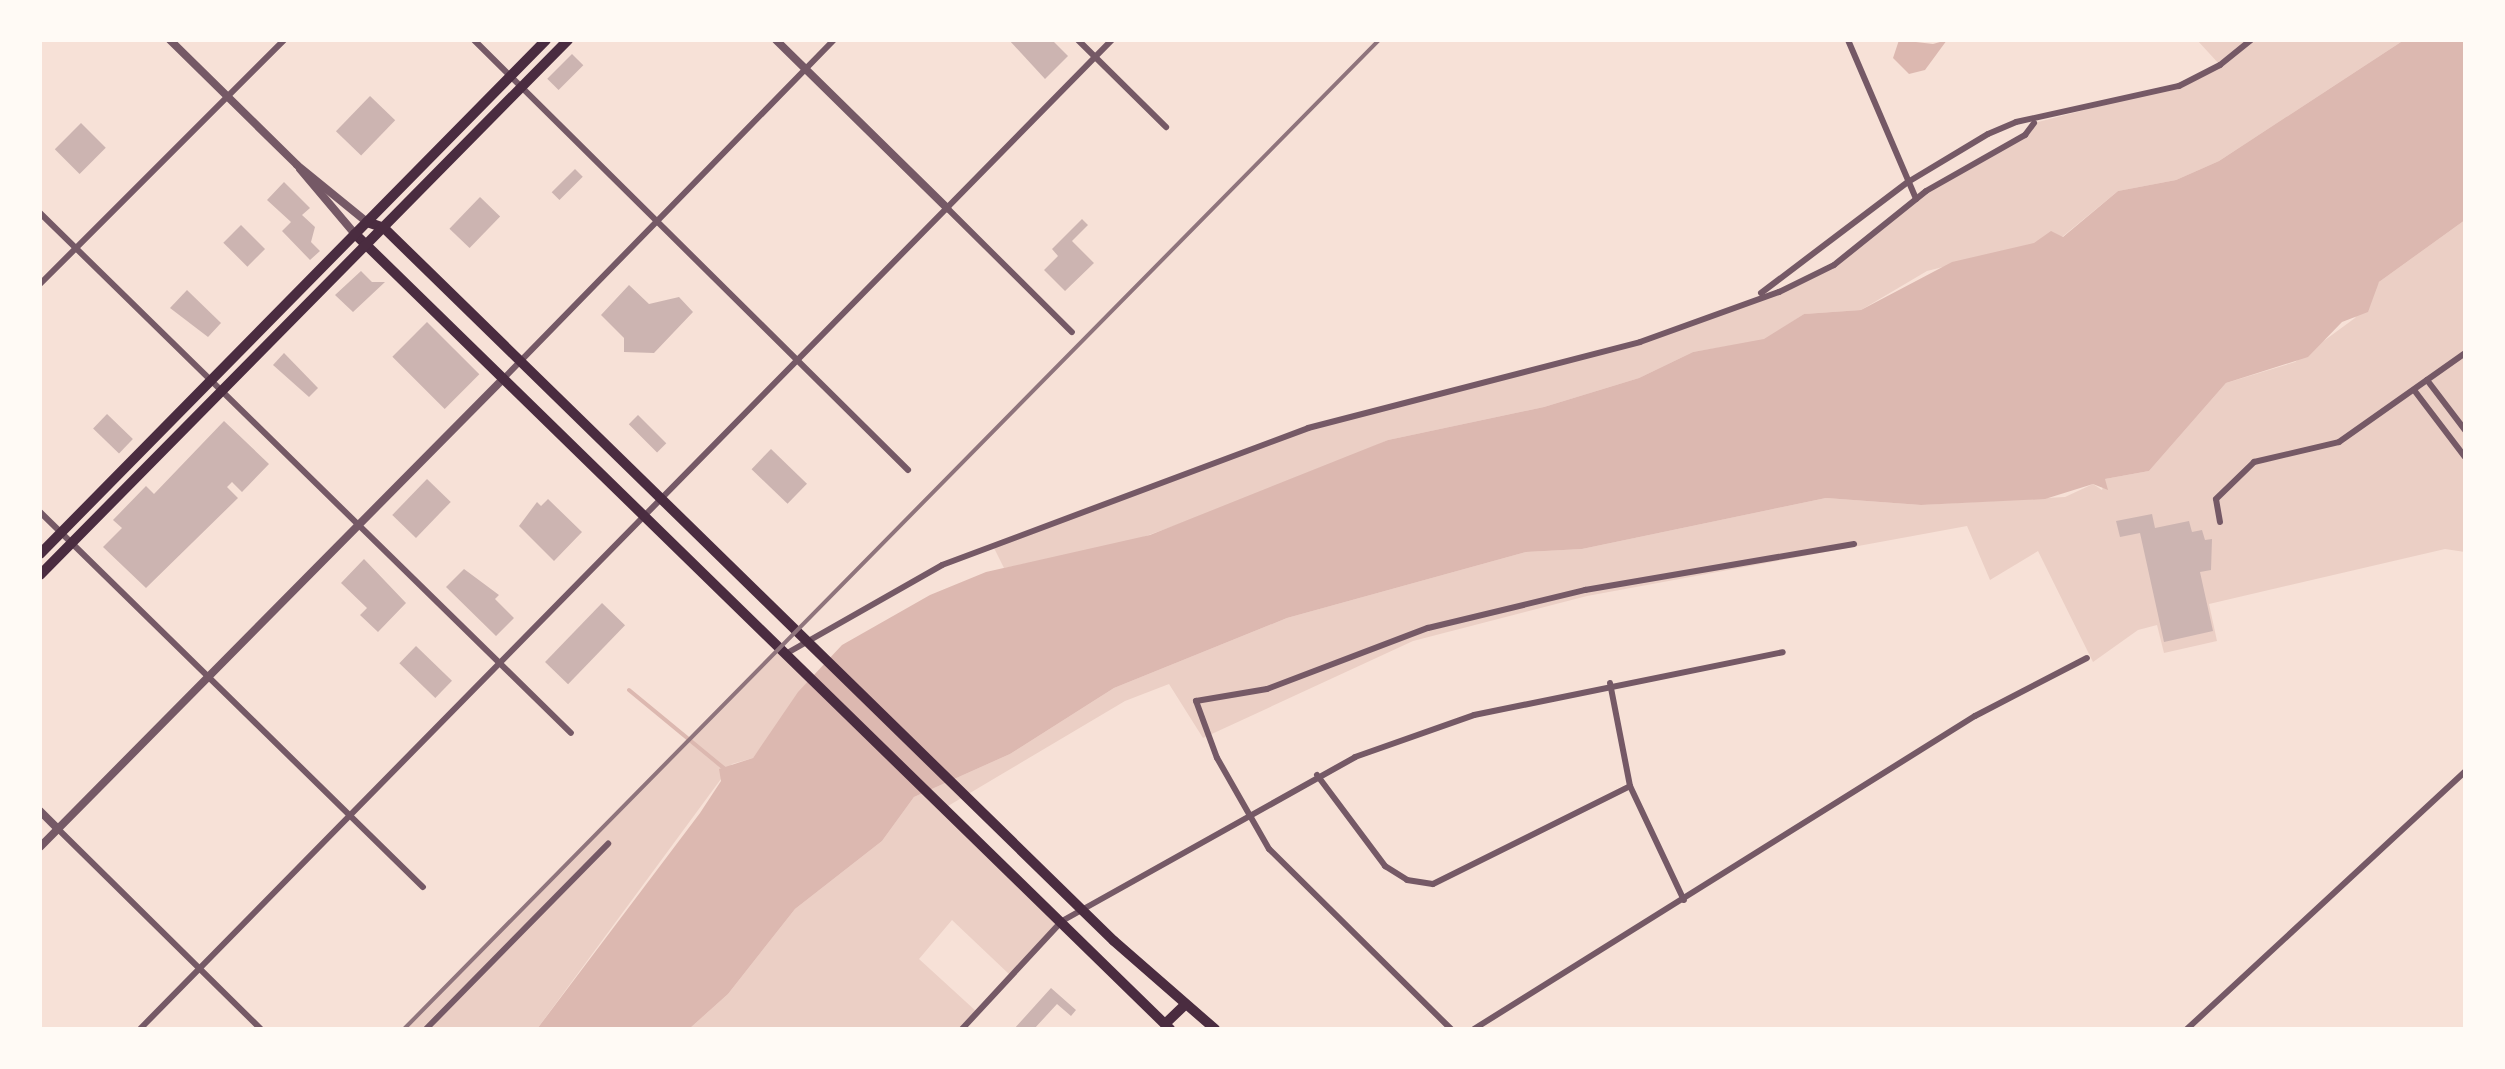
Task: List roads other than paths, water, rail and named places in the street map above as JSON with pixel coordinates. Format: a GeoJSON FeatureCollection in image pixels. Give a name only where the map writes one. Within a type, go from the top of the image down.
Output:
{"type":"FeatureCollection","features":[{"type":"Feature","properties":{"kind":"highway"},"geometry":{"type":"LineString","coordinates":[[40,554],[546,40]]}},
{"type":"Feature","properties":{"kind":"highway"},"geometry":{"type":"LineString","coordinates":[[40,576],[568,40]]}},
{"type":"Feature","properties":{"kind":"highway"},"geometry":{"type":"LineString","coordinates":[[367,222],[384,228],[1084,911],[1215,1029]]}},
{"type":"Feature","properties":{"kind":"highway"},"geometry":{"type":"LineString","coordinates":[[355,234],[644,517],[810,672],[1168,1027],[1185,1005]]}},
{"type":"Feature","properties":{"kind":"street"},"geometry":{"type":"LineString","coordinates":[[170,40],[297,165],[355,234]]}},
{"type":"Feature","properties":{"kind":"street"},"geometry":{"type":"LineString","coordinates":[[40,284],[284,40]]}},
{"type":"Feature","properties":{"kind":"street"},"geometry":{"type":"LineString","coordinates":[[474,40],[908,470]]}},
{"type":"Feature","properties":{"kind":"street"},"geometry":{"type":"LineString","coordinates":[[776,40],[1072,332]]}},
{"type":"Feature","properties":{"kind":"street"},"geometry":{"type":"LineString","coordinates":[[40,847],[834,40]]}},
{"type":"Feature","properties":{"kind":"street"},"geometry":{"type":"LineString","coordinates":[[1078,40],[1166,127]]}},
{"type":"Feature","properties":{"kind":"street"},"geometry":{"type":"LineString","coordinates":[[140,1029],[1112,40]]}},
{"type":"Feature","properties":{"kind":"street"},"geometry":{"type":"LineString","coordinates":[[1848,40],[1916,199]]}},
{"type":"Feature","properties":{"kind":"street"},"geometry":{"type":"LineString","coordinates":[[1760,294],[1908,182],[1988,134],[2016,122],[2034,123],[2198,78],[2250,40]]}},
{"type":"Feature","properties":{"kind":"street"},"geometry":{"type":"LineString","coordinates":[[789,652],[976,550],[1308,428],[1640,342],[1834,265],[1916,199],[2025,135],[2034,123]]}},
{"type":"Feature","properties":{"kind":"street"},"geometry":{"type":"LineString","coordinates":[[297,165],[367,222]]}},
{"type":"Feature","properties":{"kind":"street"},"geometry":{"type":"LineString","coordinates":[[40,213],[571,733]]}},
{"type":"Feature","properties":{"kind":"street"},"geometry":{"type":"LineString","coordinates":[[2220,522],[2216,499],[2254,462],[2339,442],[2465,354]]}},
{"type":"Feature","properties":{"kind":"street"},"geometry":{"type":"LineString","coordinates":[[2427,380],[2465,430]]}},
{"type":"Feature","properties":{"kind":"street"},"geometry":{"type":"LineString","coordinates":[[2414,390],[2465,457]]}},
{"type":"Feature","properties":{"kind":"street"},"geometry":{"type":"LineString","coordinates":[[40,512],[423,887]]}},
{"type":"Feature","properties":{"kind":"street"},"geometry":{"type":"LineString","coordinates":[[1451,1029],[1269,849],[1206,735],[1196,711],[1200,700],[1267,689],[1428,628],[1568,594],[1854,544]]}},
{"type":"Feature","properties":{"kind":"street"},"geometry":{"type":"LineString","coordinates":[[962,1029],[1062,921],[1317,775],[1432,727],[1610,684],[1783,652]]}},
{"type":"Feature","properties":{"kind":"street"},"geometry":{"type":"LineString","coordinates":[[1474,1029],[1975,716],[2087,658]]}},
{"type":"Feature","properties":{"kind":"street"},"geometry":{"type":"LineString","coordinates":[[1610,684],[1630,786],[1684,900]]}},
{"type":"Feature","properties":{"kind":"street"},"geometry":{"type":"LineString","coordinates":[[2188,1029],[2465,772]]}},
{"type":"Feature","properties":{"kind":"street"},"geometry":{"type":"LineString","coordinates":[[1317,775],[1384,866],[1408,880],[1433,884],[1630,786]]}},
{"type":"Feature","properties":{"kind":"street"},"geometry":{"type":"LineString","coordinates":[[40,811],[262,1029]]}},
{"type":"Feature","properties":{"kind":"street"},"geometry":{"type":"LineString","coordinates":[[426,1029],[608,844]]}},
{"type":"Feature","properties":{"kind":"waterway"},"geometry":{"type":"LineString","coordinates":[[629,690],[725,769]]}},
{"type":"Feature","properties":{"kind":"railway"},"geometry":{"type":"LineString","coordinates":[[404,1029],[1379,40]]}}]}
